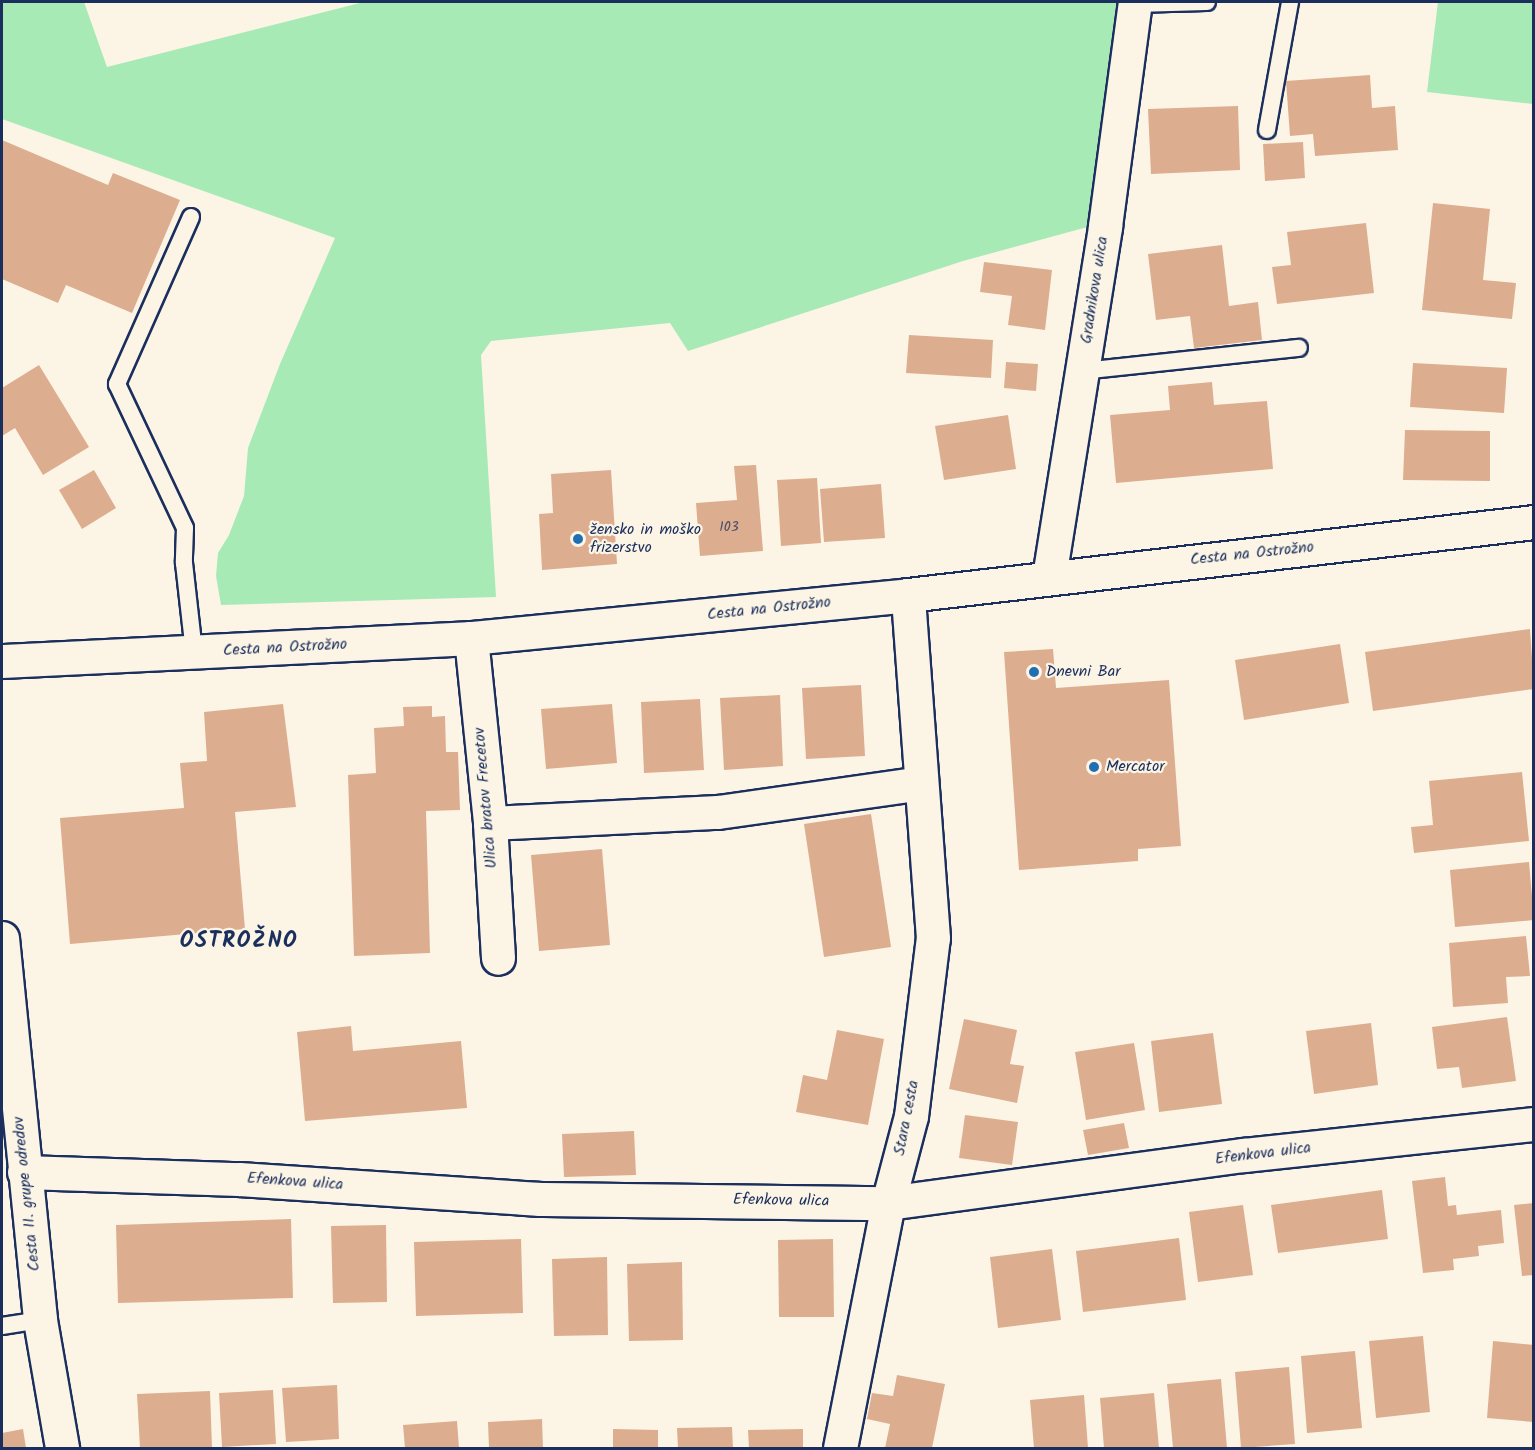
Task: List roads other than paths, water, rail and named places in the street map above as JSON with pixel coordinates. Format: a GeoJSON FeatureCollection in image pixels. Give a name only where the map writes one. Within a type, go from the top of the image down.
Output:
{"type":"FeatureCollection","features":[{"type":"Feature","properties":{"kind":"street","name":"Gradnikova ulica"},"geometry":{"type":"LineString","coordinates":[[1049,577],[1105,226],[1135,3]]}},
{"type":"Feature","properties":{"kind":"street","name":"Cesta na Ostrožno"},"geometry":{"type":"LineString","coordinates":[[2,661],[471,638],[908,595],[1533,522]]}},
{"type":"Feature","properties":{"kind":"street","name":"Stara cesta"},"geometry":{"type":"LineString","coordinates":[[840,1449],[888,1203],[911,1116],[933,938],[908,595]]}},
{"type":"Feature","properties":{"kind":"street","name":"Ulica bratov Frecetov"},"geometry":{"type":"LineString","coordinates":[[471,638],[490,823],[498,958]]}},
{"type":"Feature","properties":{"kind":"street"},"geometry":{"type":"LineString","coordinates":[[490,823],[718,812],[921,783]]}},
{"type":"Feature","properties":{"kind":"street","name":"Cesta II. grupe odredov"},"geometry":{"type":"LineString","coordinates":[[2,938],[40,1320],[62,1449]]}},
{"type":"Feature","properties":{"kind":"street","name":"Efenkova ulica"},"geometry":{"type":"LineString","coordinates":[[24,1172],[239,1179],[540,1199],[888,1203],[1244,1155],[1533,1124]]}},
{"type":"Feature","properties":{"kind":"lane"},"geometry":{"type":"LineString","coordinates":[[1135,3],[1207,2]]}},
{"type":"Feature","properties":{"kind":"lane"},"geometry":{"type":"LineString","coordinates":[[1267,130],[1290,2]]}},
{"type":"Feature","properties":{"kind":"lane"},"geometry":{"type":"LineString","coordinates":[[191,217],[117,384],[185,528],[184,563],[194,652]]}},
{"type":"Feature","properties":{"kind":"lane"},"geometry":{"type":"LineString","coordinates":[[1082,371],[1299,348]]}},
{"type":"Feature","properties":{"kind":"lane"},"geometry":{"type":"LineString","coordinates":[[2,1326],[40,1320]]}},
{"type":"Feature","properties":{"kind":"place","name":"žensko in moško frizerstvo"},"geometry":{"type":"Point","coordinates":[578,539]}},
{"type":"Feature","properties":{"kind":"place","name":"Dnevni Bar"},"geometry":{"type":"Point","coordinates":[1034,672]}},
{"type":"Feature","properties":{"kind":"place","name":"Mercator"},"geometry":{"type":"Point","coordinates":[1094,767]}},
{"type":"Feature","properties":{"kind":"district","name":"OSTROŽNO"},"geometry":{"type":"Point","coordinates":[239,942]}}]}
